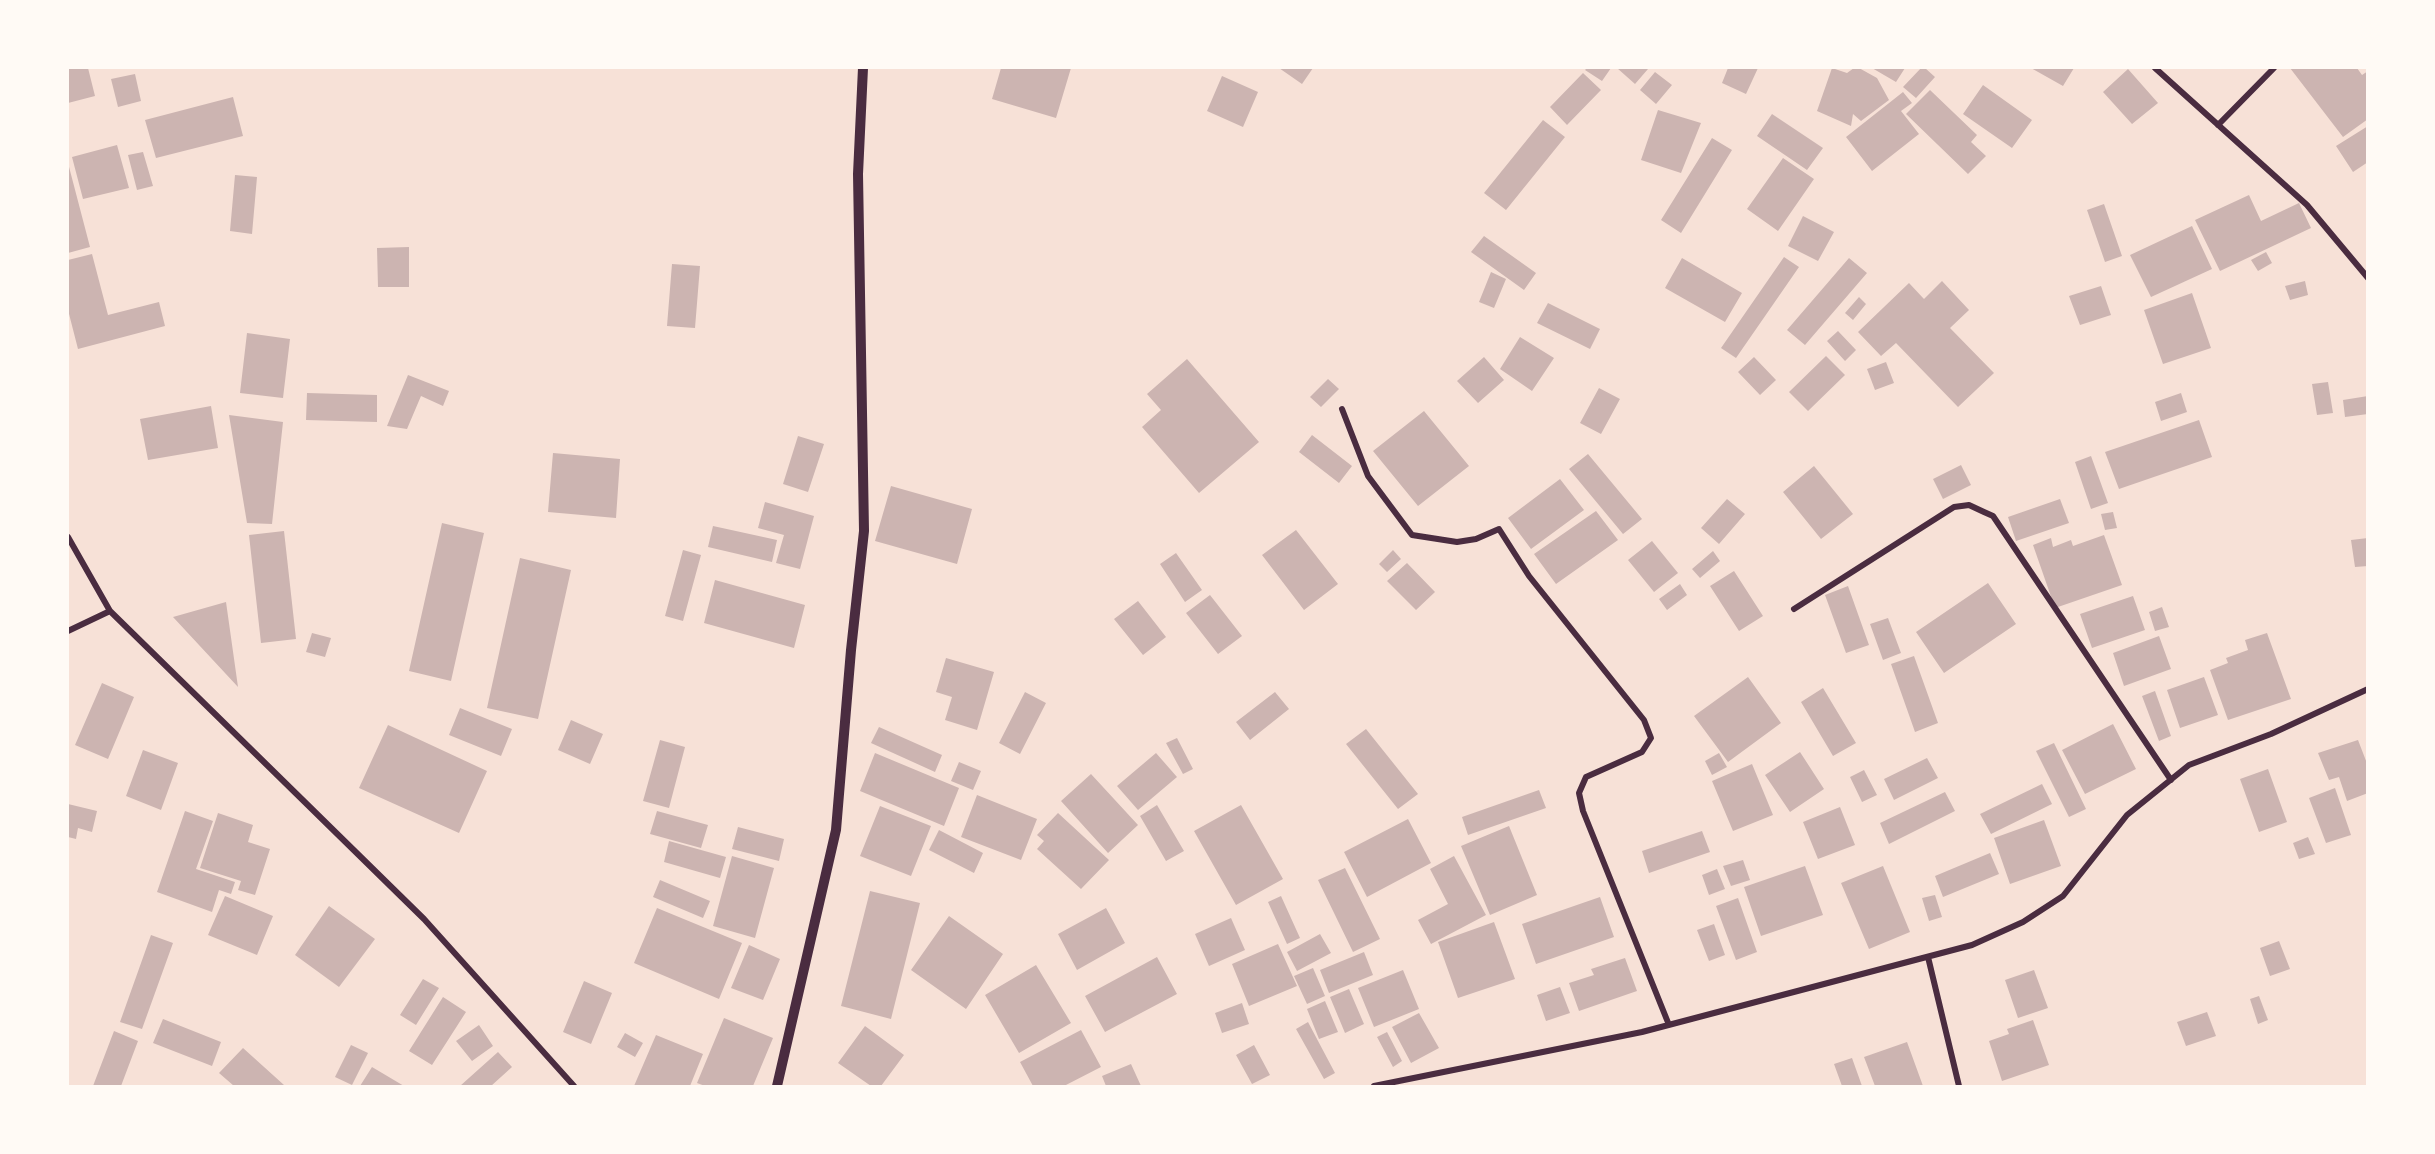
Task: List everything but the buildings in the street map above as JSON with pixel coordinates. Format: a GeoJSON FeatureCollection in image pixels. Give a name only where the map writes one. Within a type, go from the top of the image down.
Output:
{"type":"FeatureCollection","features":[{"type":"Feature","properties":{"kind":"street"},"geometry":{"type":"LineString","coordinates":[[777,1086],[836,830],[851,650],[864,531],[858,186],[863,68]]}},
{"type":"Feature","properties":{"kind":"street"},"geometry":{"type":"LineString","coordinates":[[2156,68],[2307,205],[2367,278]]}},
{"type":"Feature","properties":{"kind":"street"},"geometry":{"type":"LineString","coordinates":[[2218,124],[2274,68]]}},
{"type":"Feature","properties":{"kind":"street"},"geometry":{"type":"LineString","coordinates":[[1342,410],[1368,476],[1412,535],[1457,542],[1476,539],[1499,529],[1529,576],[1644,720],[1651,738],[1642,752],[1586,777],[1579,793],[1583,811],[1669,1025]]}},
{"type":"Feature","properties":{"kind":"street"},"geometry":{"type":"LineString","coordinates":[[1794,609],[1954,507],[1969,505],[1993,516],[2171,780]]}},
{"type":"Feature","properties":{"kind":"street"},"geometry":{"type":"LineString","coordinates":[[68,537],[110,611],[424,920],[574,1086]]}},
{"type":"Feature","properties":{"kind":"street"},"geometry":{"type":"LineString","coordinates":[[68,631],[110,611]]}},
{"type":"Feature","properties":{"kind":"street"},"geometry":{"type":"LineString","coordinates":[[1374,1086],[1669,1025],[1928,957],[1982,940],[2023,922],[2063,896],[2127,815],[2189,765],[2271,734],[2367,689]]}},
{"type":"Feature","properties":{"kind":"street"},"geometry":{"type":"LineString","coordinates":[[1928,957],[1959,1086]]}}]}
